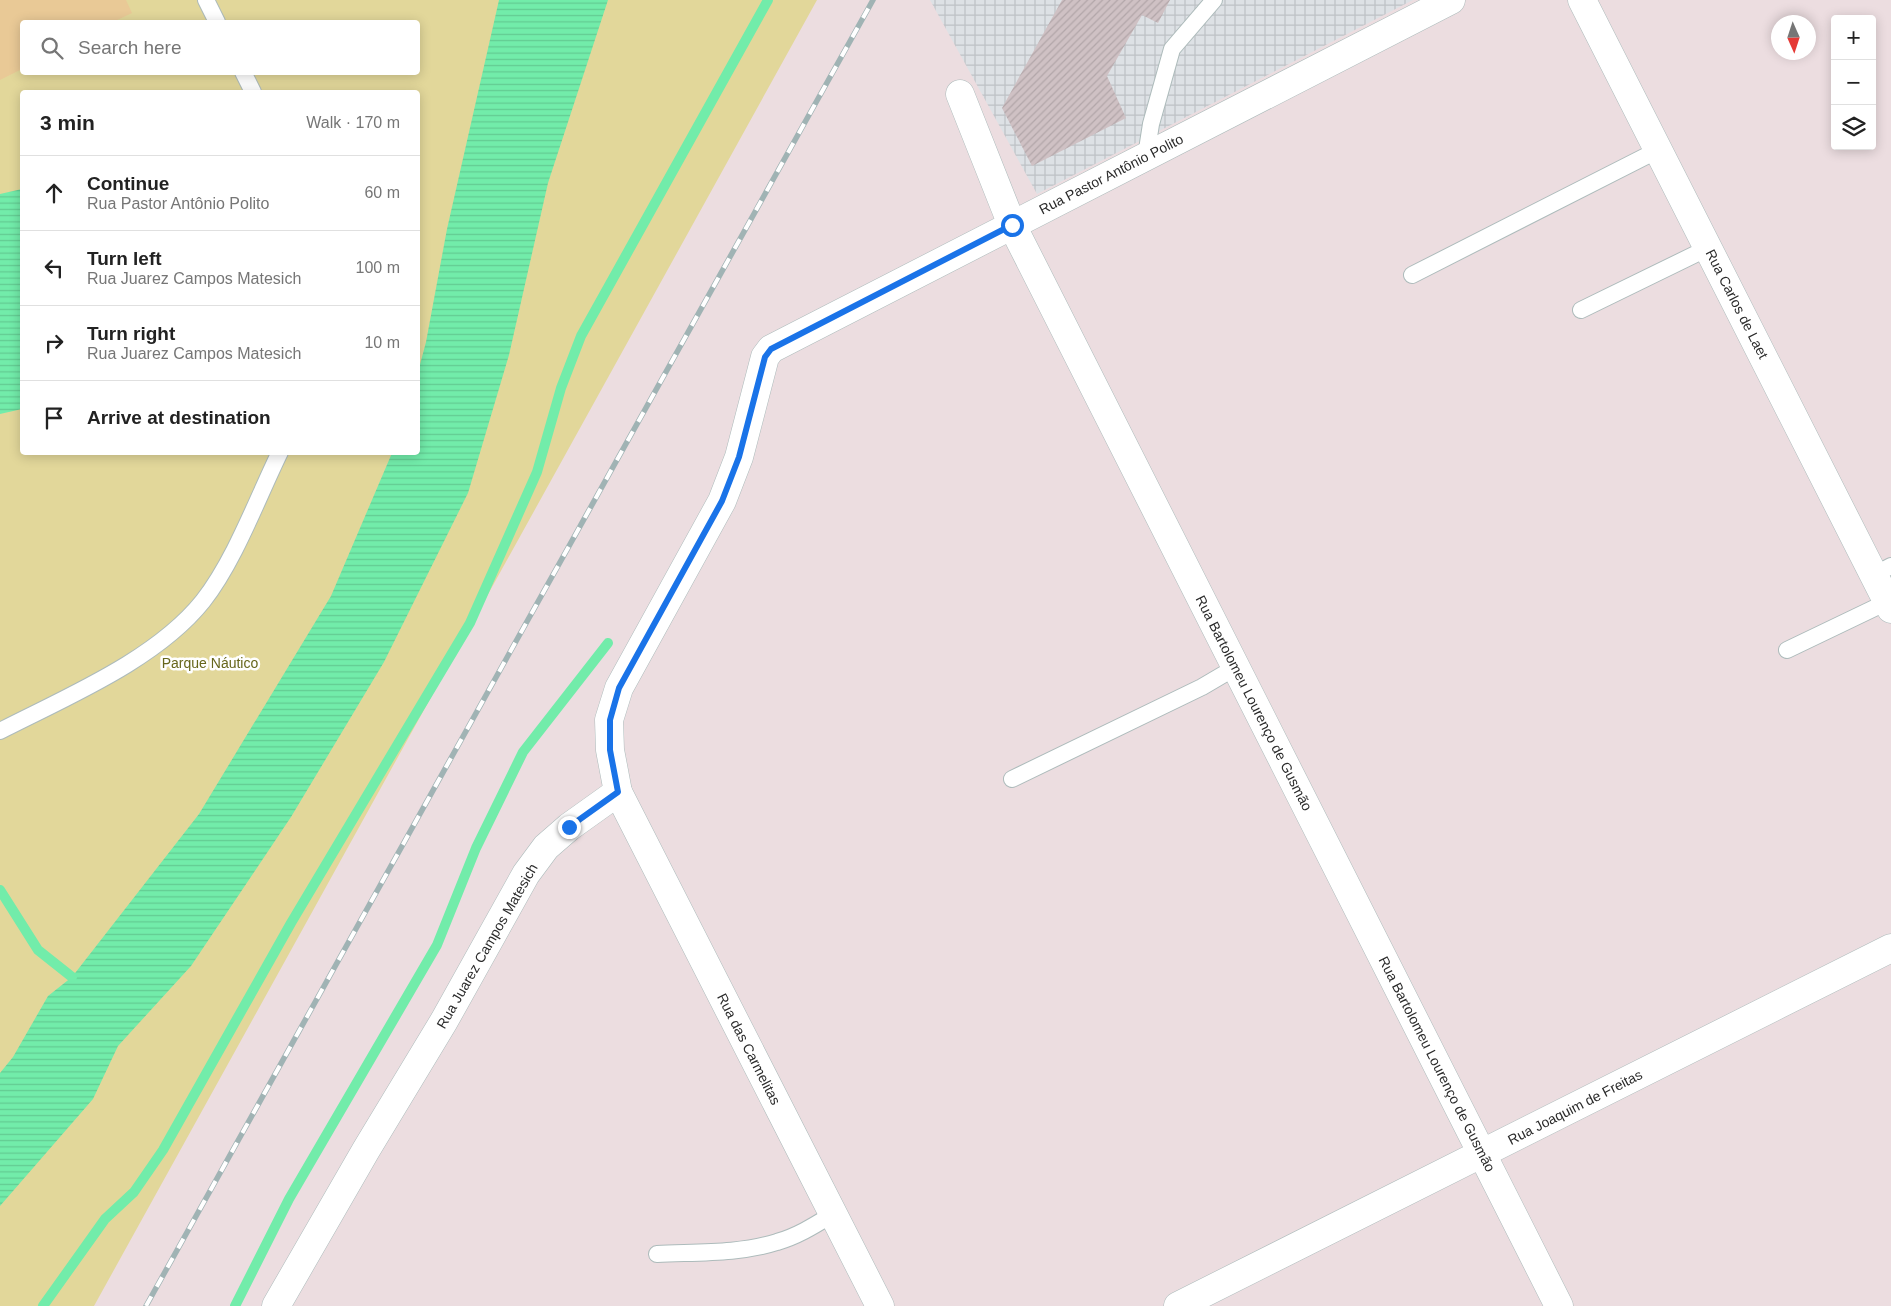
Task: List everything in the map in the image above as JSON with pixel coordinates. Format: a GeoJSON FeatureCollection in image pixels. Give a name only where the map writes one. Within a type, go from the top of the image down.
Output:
{"type":"FeatureCollection","features":[{"type":"Feature","properties":{"kind":"street","name":"Rua Pastor Antônio Polito"},"geometry":{"type":"LineString","coordinates":[[618,792],[610,750],[610,720],[619,688],[722,501],[739,457],[765,357],[771,349],[1451,0]]}},
{"type":"Feature","properties":{"kind":"street","name":"Rua Carlos de Laet"},"geometry":{"type":"LineString","coordinates":[[1582,0],[1708,248],[1882,570],[1889,605]]}},
{"type":"Feature","properties":{"kind":"street","name":"Rua Bartolomeu Lourenço de Gusmão"},"geometry":{"type":"LineString","coordinates":[[960,94],[1012,225],[1559,1306]]}},
{"type":"Feature","properties":{"kind":"street","name":"Rua das Carmelitas"},"geometry":{"type":"LineString","coordinates":[[618,792],[880,1306]]}},
{"type":"Feature","properties":{"kind":"street","name":"Rua Juarez Campos Matesich"},"geometry":{"type":"LineString","coordinates":[[276,1306],[366,1150],[444,1022],[526,874],[552,842],[618,792]]}},
{"type":"Feature","properties":{"kind":"street","name":"Rua Joaquim de Freitas"},"geometry":{"type":"LineString","coordinates":[[1178,1306],[1891,948]]}},
{"type":"Feature","properties":{"kind":"lane"},"geometry":{"type":"LineString","coordinates":[[206,0],[217,20]]}},
{"type":"Feature","properties":{"kind":"lane"},"geometry":{"type":"LineString","coordinates":[[1146,156],[1151,124],[1172,49],[1214,0]]}},
{"type":"Feature","properties":{"kind":"lane"},"geometry":{"type":"LineString","coordinates":[[244,75],[252,90]]}},
{"type":"Feature","properties":{"kind":"lane"},"geometry":{"type":"LineString","coordinates":[[1412,275],[1658,150]]}},
{"type":"Feature","properties":{"kind":"lane"},"geometry":{"type":"LineString","coordinates":[[1581,310],[1708,248]]}},
{"type":"Feature","properties":{"kind":"lane"},"geometry":{"type":"LineString","coordinates":[[0,731],[92,685],[162,641],[203,601],[231,554],[279,455]]}},
{"type":"Feature","properties":{"kind":"lane"},"geometry":{"type":"LineString","coordinates":[[1786,650],[1889,605]]}},
{"type":"Feature","properties":{"kind":"lane"},"geometry":{"type":"LineString","coordinates":[[1012,779],[1202,687],[1236,667]]}},
{"type":"Feature","properties":{"kind":"lane"},"geometry":{"type":"LineString","coordinates":[[657,1254],[744,1249],[776,1243],[802,1233],[833,1214]]}},
{"type":"Feature","properties":{"kind":"shaded area"},"geometry":{"type":"Polygon","coordinates":[[[0,0],[126,0],[132,13],[117,20],[20,20],[20,70],[0,80],[0,0]]]}},
{"type":"Feature","properties":{"kind":"shaded area"},"geometry":{"type":"Polygon","coordinates":[[[499,0],[608,0],[548,183],[509,355],[468,493],[384,662],[291,817],[191,966],[118,1046],[93,1099],[0,1206],[0,1073],[13,1057],[48,996],[72,977],[199,814],[331,596],[391,455],[420,455],[420,364],[447,229],[499,0]]]}},
{"type":"Feature","properties":{"kind":"shaded area"},"geometry":{"type":"Polygon","coordinates":[[[930,0],[1413,0],[1037,194],[930,0]]]}},
{"type":"Feature","properties":{"kind":"shaded area"},"geometry":{"type":"Polygon","coordinates":[[[20,189],[20,409],[0,414],[0,194],[20,189]]]}},
{"type":"Feature","properties":{"kind":"green space","name":"Parque Náutico"},"geometry":{"type":"Polygon","coordinates":[[[0,0],[817,0],[94,1306],[0,1306],[0,0]]]}},
{"type":"Feature","properties":{"kind":"building"},"geometry":{"type":"Polygon","coordinates":[[[1062,0],[1170,0],[1158,23],[1142,15],[1107,76],[1126,118],[1032,166],[1002,108],[1062,0]]]}},
{"type":"Feature","properties":{"kind":"waterway"},"geometry":{"type":"LineString","coordinates":[[43,1306],[105,1219],[134,1192],[163,1150],[291,923],[470,623],[537,472],[561,388],[581,336],[768,0]]}},
{"type":"Feature","properties":{"kind":"waterway"},"geometry":{"type":"LineString","coordinates":[[235,1306],[289,1199],[437,945],[476,848],[523,752],[608,643]]}},
{"type":"Feature","properties":{"kind":"waterway"},"geometry":{"type":"LineString","coordinates":[[0,890],[38,950],[72,977]]}},
{"type":"Feature","properties":{"kind":"railway"},"geometry":{"type":"LineString","coordinates":[[146,1306],[873,0]]}},
{"type":"Feature","properties":{"kind":"route"},"geometry":{"type":"LineString","coordinates":[[569,827],[618,792],[610,750],[610,720],[619,688],[722,501],[739,457],[765,357],[771,349],[1012,225]]}}]}
